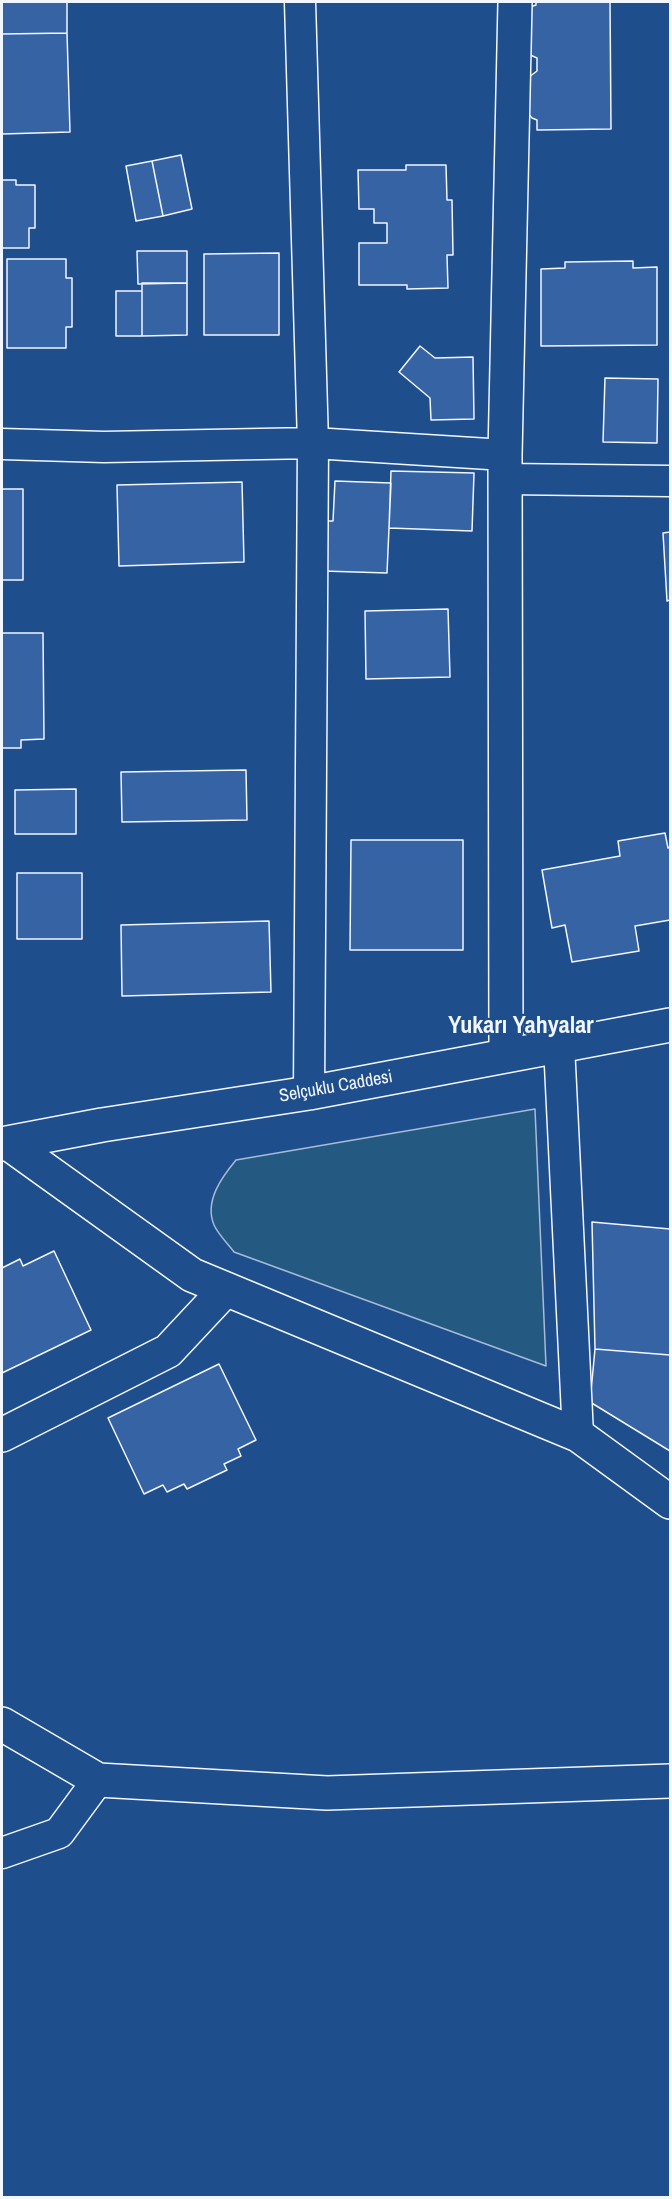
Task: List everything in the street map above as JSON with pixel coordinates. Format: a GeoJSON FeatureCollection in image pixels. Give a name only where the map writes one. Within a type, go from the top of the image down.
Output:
{"type":"FeatureCollection","features":[{"type":"Feature","properties":{"kind":"street"},"geometry":{"type":"LineString","coordinates":[[300,2],[313,443],[309,1093]]}},
{"type":"Feature","properties":{"kind":"street"},"geometry":{"type":"LineString","coordinates":[[506,1055],[505,467],[515,2]]}},
{"type":"Feature","properties":{"kind":"street"},"geometry":{"type":"LineString","coordinates":[[2,444],[104,447],[313,443],[505,467],[670,481]]}},
{"type":"Feature","properties":{"kind":"street","name":"Selçuklu Caddesi"},"geometry":{"type":"LineString","coordinates":[[4,1139],[309,1093],[670,1025]]}},
{"type":"Feature","properties":{"kind":"street"},"geometry":{"type":"LineString","coordinates":[[559,1046],[578,1435]]}},
{"type":"Feature","properties":{"kind":"street"},"geometry":{"type":"LineString","coordinates":[[4,1139],[192,1275],[578,1435],[670,1502]]}},
{"type":"Feature","properties":{"kind":"street"},"geometry":{"type":"LineString","coordinates":[[2,1435],[168,1351],[226,1290]]}},
{"type":"Feature","properties":{"kind":"street"},"geometry":{"type":"LineString","coordinates":[[2,1724],[98,1780],[327,1793],[670,1781]]}},
{"type":"Feature","properties":{"kind":"street"},"geometry":{"type":"LineString","coordinates":[[2,1853],[59,1833],[98,1780]]}},
{"type":"Feature","properties":{"kind":"shaded area"},"geometry":{"type":"Polygon","coordinates":[[[535,1109],[546,1366],[234,1252],[214,1225],[211,1216],[213,1198],[220,1182],[236,1160],[535,1109]]]}},
{"type":"Feature","properties":{"kind":"building"},"geometry":{"type":"Polygon","coordinates":[[[2,2],[67,2],[67,33],[2,34],[2,2]]]}},
{"type":"Feature","properties":{"kind":"building"},"geometry":{"type":"Polygon","coordinates":[[[536,2],[610,2],[611,129],[537,130],[537,120],[525,110],[529,77],[537,71],[537,58],[528,54],[530,7],[536,5],[536,2]]]}},
{"type":"Feature","properties":{"kind":"building"},"geometry":{"type":"Polygon","coordinates":[[[67,33],[70,132],[2,134],[2,34],[67,33]]]}},
{"type":"Feature","properties":{"kind":"building"},"geometry":{"type":"Polygon","coordinates":[[[181,155],[192,209],[163,216],[152,161],[181,155]]]}},
{"type":"Feature","properties":{"kind":"building"},"geometry":{"type":"Polygon","coordinates":[[[152,161],[163,216],[136,221],[126,166],[152,161]]]}},
{"type":"Feature","properties":{"kind":"building"},"geometry":{"type":"Polygon","coordinates":[[[406,165],[446,165],[447,200],[452,200],[453,255],[447,255],[448,288],[407,289],[407,285],[359,285],[359,243],[387,243],[387,223],[374,223],[374,209],[359,209],[358,170],[406,170],[406,165]]]}},
{"type":"Feature","properties":{"kind":"building"},"geometry":{"type":"Polygon","coordinates":[[[2,180],[16,180],[16,185],[35,185],[35,228],[29,228],[29,248],[2,248],[2,180]]]}},
{"type":"Feature","properties":{"kind":"building"},"geometry":{"type":"Polygon","coordinates":[[[137,251],[187,251],[187,283],[138,284],[137,251]]]}},
{"type":"Feature","properties":{"kind":"building"},"geometry":{"type":"Polygon","coordinates":[[[279,253],[279,335],[204,335],[204,254],[279,253]]]}},
{"type":"Feature","properties":{"kind":"building"},"geometry":{"type":"Polygon","coordinates":[[[7,259],[66,259],[66,278],[72,278],[72,327],[66,327],[66,348],[7,348],[7,259]]]}},
{"type":"Feature","properties":{"kind":"building"},"geometry":{"type":"Polygon","coordinates":[[[633,261],[633,268],[657,267],[657,345],[541,346],[541,269],[565,268],[565,262],[633,261]]]}},
{"type":"Feature","properties":{"kind":"building"},"geometry":{"type":"Polygon","coordinates":[[[142,283],[187,283],[187,335],[142,336],[142,283]]]}},
{"type":"Feature","properties":{"kind":"building"},"geometry":{"type":"Polygon","coordinates":[[[116,291],[142,291],[142,336],[116,336],[116,291]]]}},
{"type":"Feature","properties":{"kind":"building"},"geometry":{"type":"Polygon","coordinates":[[[420,346],[435,358],[473,357],[474,419],[431,420],[430,398],[399,372],[420,346]]]}},
{"type":"Feature","properties":{"kind":"building"},"geometry":{"type":"Polygon","coordinates":[[[605,378],[658,379],[657,443],[603,442],[605,378]]]}},
{"type":"Feature","properties":{"kind":"building"},"geometry":{"type":"Polygon","coordinates":[[[391,471],[474,473],[472,531],[389,528],[391,471]]]}},
{"type":"Feature","properties":{"kind":"building"},"geometry":{"type":"Polygon","coordinates":[[[335,481],[391,483],[387,573],[323,571],[325,521],[333,521],[335,481]]]}},
{"type":"Feature","properties":{"kind":"building"},"geometry":{"type":"Polygon","coordinates":[[[242,482],[244,562],[119,566],[117,485],[242,482]]]}},
{"type":"Feature","properties":{"kind":"building"},"geometry":{"type":"Polygon","coordinates":[[[2,489],[23,489],[23,580],[2,580],[2,489]]]}},
{"type":"Feature","properties":{"kind":"building"},"geometry":{"type":"Polygon","coordinates":[[[670,532],[670,600],[667,601],[663,533],[670,532]]]}},
{"type":"Feature","properties":{"kind":"building"},"geometry":{"type":"Polygon","coordinates":[[[448,609],[450,677],[366,679],[365,611],[448,609]]]}},
{"type":"Feature","properties":{"kind":"building"},"geometry":{"type":"Polygon","coordinates":[[[2,633],[43,633],[44,739],[21,740],[21,748],[2,748],[2,633]]]}},
{"type":"Feature","properties":{"kind":"building"},"geometry":{"type":"Polygon","coordinates":[[[246,770],[247,820],[122,822],[121,772],[246,770]]]}},
{"type":"Feature","properties":{"kind":"building"},"geometry":{"type":"Polygon","coordinates":[[[76,789],[76,834],[15,834],[15,790],[76,789]]]}},
{"type":"Feature","properties":{"kind":"building"},"geometry":{"type":"Polygon","coordinates":[[[665,833],[668,848],[670,847],[670,920],[635,926],[639,951],[572,962],[565,925],[552,928],[542,870],[620,856],[618,841],[665,833]]]}},
{"type":"Feature","properties":{"kind":"building"},"geometry":{"type":"Polygon","coordinates":[[[351,840],[463,840],[463,950],[350,950],[351,840]]]}},
{"type":"Feature","properties":{"kind":"building"},"geometry":{"type":"Polygon","coordinates":[[[17,873],[82,873],[82,939],[17,939],[17,873]]]}},
{"type":"Feature","properties":{"kind":"building"},"geometry":{"type":"Polygon","coordinates":[[[269,921],[271,992],[122,996],[121,925],[269,921]]]}},
{"type":"Feature","properties":{"kind":"building"},"geometry":{"type":"Polygon","coordinates":[[[592,1222],[670,1229],[670,1355],[595,1349],[592,1222]]]}},
{"type":"Feature","properties":{"kind":"building"},"geometry":{"type":"Polygon","coordinates":[[[54,1251],[91,1330],[2,1373],[2,1268],[20,1259],[23,1266],[54,1251]]]}},
{"type":"Feature","properties":{"kind":"building"},"geometry":{"type":"Polygon","coordinates":[[[595,1349],[670,1355],[670,1451],[590,1402],[595,1349]]]}},
{"type":"Feature","properties":{"kind":"building"},"geometry":{"type":"Polygon","coordinates":[[[219,1364],[256,1440],[238,1449],[241,1456],[224,1464],[227,1470],[187,1489],[184,1484],[167,1492],[163,1485],[144,1494],[108,1418],[219,1364]]]}},
{"type":"Feature","properties":{"kind":"district","name":"Yukarı Yahyalar"},"geometry":{"type":"Point","coordinates":[521,1027]}}]}
